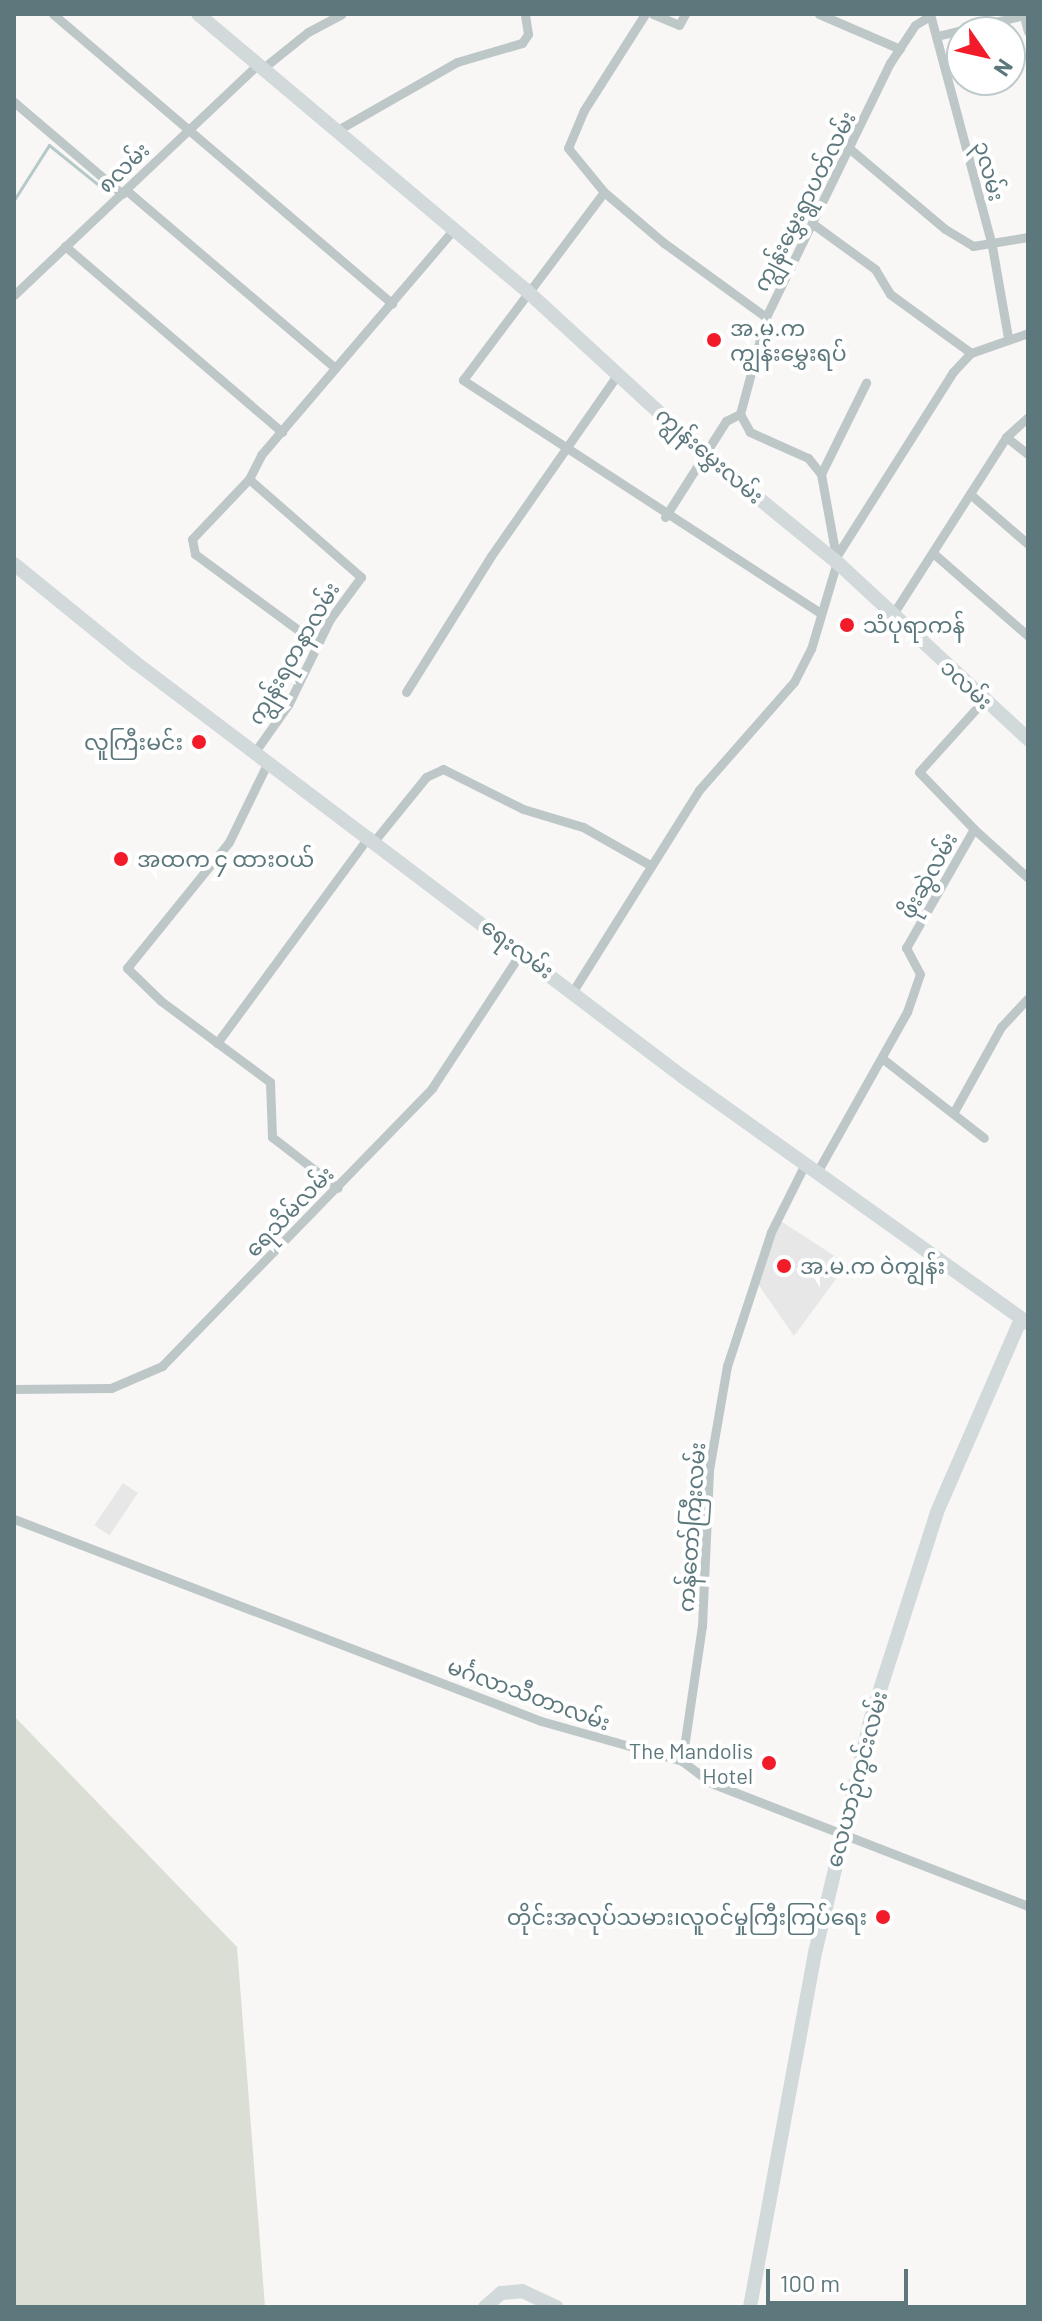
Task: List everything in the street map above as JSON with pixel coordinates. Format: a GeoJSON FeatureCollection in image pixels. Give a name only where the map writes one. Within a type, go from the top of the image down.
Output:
{"type":"FeatureCollection","features":[{"type":"Feature","properties":{"kind":"street"},"geometry":{"type":"LineString","coordinates":[[53,14],[392,304]]}},
{"type":"Feature","properties":{"kind":"street","name":"ကျွန်းမွှေးလမ်း"},"geometry":{"type":"LineString","coordinates":[[198,14],[452,231],[527,291],[703,453],[837,560]]}},
{"type":"Feature","properties":{"kind":"street","name":"၈လမ်း"},"geometry":{"type":"LineString","coordinates":[[14,295],[188,129],[260,67],[308,32],[342,14]]}},
{"type":"Feature","properties":{"kind":"street"},"geometry":{"type":"LineString","coordinates":[[336,131],[457,62],[522,43],[528,34],[525,14]]}},
{"type":"Feature","properties":{"kind":"street"},"geometry":{"type":"LineString","coordinates":[[645,14],[584,110],[568,148],[604,192],[664,243],[766,317]]}},
{"type":"Feature","properties":{"kind":"street"},"geometry":{"type":"LineString","coordinates":[[653,14],[679,25],[685,14]]}},
{"type":"Feature","properties":{"kind":"street"},"geometry":{"type":"LineString","coordinates":[[819,14],[900,49]]}},
{"type":"Feature","properties":{"kind":"street","name":"ကျွန်းမွှေးရွာပတ်လမ်း"},"geometry":{"type":"LineString","coordinates":[[740,414],[766,317],[900,49],[915,25],[930,15]]}},
{"type":"Feature","properties":{"kind":"street","name":"၃လမ်း"},"geometry":{"type":"LineString","coordinates":[[930,15],[992,246],[1008,338]]}},
{"type":"Feature","properties":{"kind":"street"},"geometry":{"type":"LineString","coordinates":[[937,36],[1026,15],[1028,32]]}},
{"type":"Feature","properties":{"kind":"street"},"geometry":{"type":"LineString","coordinates":[[14,102],[334,367]]}},
{"type":"Feature","properties":{"kind":"street"},"geometry":{"type":"LineString","coordinates":[[850,149],[945,229],[973,246],[992,246],[1028,237]]}},
{"type":"Feature","properties":{"kind":"street"},"geometry":{"type":"LineString","coordinates":[[604,192],[463,380],[665,517],[820,613]]}},
{"type":"Feature","properties":{"kind":"street"},"geometry":{"type":"LineString","coordinates":[[813,224],[875,269],[890,294],[971,353]]}},
{"type":"Feature","properties":{"kind":"street"},"geometry":{"type":"LineString","coordinates":[[316,643],[191,549],[192,539],[249,479],[261,455],[452,231]]}},
{"type":"Feature","properties":{"kind":"street"},"geometry":{"type":"LineString","coordinates":[[65,246],[282,432]]}},
{"type":"Feature","properties":{"kind":"street"},"geometry":{"type":"LineString","coordinates":[[573,991],[699,790],[794,682],[811,649],[837,560],[953,372],[971,353],[1028,333]]}},
{"type":"Feature","properties":{"kind":"street"},"geometry":{"type":"LineString","coordinates":[[406,692],[563,448],[618,374]]}},
{"type":"Feature","properties":{"kind":"street"},"geometry":{"type":"LineString","coordinates":[[821,474],[866,383]]}},
{"type":"Feature","properties":{"kind":"street"},"geometry":{"type":"LineString","coordinates":[[665,517],[726,421],[740,414],[750,432],[808,458],[821,474],[837,560]]}},
{"type":"Feature","properties":{"kind":"street"},"geometry":{"type":"LineString","coordinates":[[893,614],[1006,437],[1028,417]]}},
{"type":"Feature","properties":{"kind":"street"},"geometry":{"type":"LineString","coordinates":[[1006,437],[1028,454]]}},
{"type":"Feature","properties":{"kind":"street","name":"ကျွန်းရတနာလမ်း"},"geometry":{"type":"LineString","coordinates":[[249,479],[361,577],[316,643],[288,705],[254,753]]}},
{"type":"Feature","properties":{"kind":"street"},"geometry":{"type":"LineString","coordinates":[[970,494],[1028,544]]}},
{"type":"Feature","properties":{"kind":"street"},"geometry":{"type":"LineString","coordinates":[[933,553],[1028,636]]}},
{"type":"Feature","properties":{"kind":"street","name":"၁လမ်း"},"geometry":{"type":"LineString","coordinates":[[837,560],[983,701],[1028,739]]}},
{"type":"Feature","properties":{"kind":"street","name":"ရေးလမ်း"},"geometry":{"type":"LineString","coordinates":[[14,564],[254,753],[372,838],[810,1170],[1025,1321]]}},
{"type":"Feature","properties":{"kind":"street","name":"ဖိုးဆွဲလမ်း"},"geometry":{"type":"LineString","coordinates":[[810,1170],[883,1059],[919,981],[919,967],[906,948],[974,829],[919,772],[983,701]]}},
{"type":"Feature","properties":{"kind":"street"},"geometry":{"type":"LineString","coordinates":[[268,762],[229,842],[127,968],[217,1043],[270,1082],[272,1137],[338,1188]]}},
{"type":"Feature","properties":{"kind":"street"},"geometry":{"type":"LineString","coordinates":[[217,1043],[372,838],[426,777],[443,769],[523,809],[583,827],[650,865]]}},
{"type":"Feature","properties":{"kind":"street"},"geometry":{"type":"LineString","coordinates":[[974,829],[1028,878]]}},
{"type":"Feature","properties":{"kind":"street","name":"ရေသိမ်လမ်း"},"geometry":{"type":"LineString","coordinates":[[14,1389],[111,1388],[162,1366],[432,1088],[522,951]]}},
{"type":"Feature","properties":{"kind":"street"},"geometry":{"type":"LineString","coordinates":[[955,1110],[1001,1027],[1028,998]]}},
{"type":"Feature","properties":{"kind":"street"},"geometry":{"type":"LineString","coordinates":[[883,1059],[955,1110],[984,1138]]}},
{"type":"Feature","properties":{"kind":"street","name":"ကန်တော်ကြီးလမ်း"},"geometry":{"type":"LineString","coordinates":[[682,1761],[702,1626],[709,1470],[727,1366],[771,1232],[810,1170]]}},
{"type":"Feature","properties":{"kind":"street","name":"လေယာဉ်ကွင်းလမ်း"},"geometry":{"type":"LineString","coordinates":[[750,2307],[839,1836],[913,1577],[1025,1321]]}},
{"type":"Feature","properties":{"kind":"street","name":"မင်္ဂလာသီတာလမ်း"},"geometry":{"type":"LineString","coordinates":[[14,1519],[541,1721],[682,1761],[711,1783],[839,1836],[1028,1906]]}},
{"type":"Feature","properties":{"kind":"street"},"geometry":{"type":"LineString","coordinates":[[485,2307],[501,2293],[522,2291],[557,2307]]}},
{"type":"Feature","properties":{"kind":"shaded area"},"geometry":{"type":"Polygon","coordinates":[[[779,1220],[847,1264],[794,1336],[758,1284],[779,1220]]]}},
{"type":"Feature","properties":{"kind":"shaded area"},"geometry":{"type":"Polygon","coordinates":[[[123,1483],[138,1493],[109,1535],[94,1525],[123,1483]]]}},
{"type":"Feature","properties":{"kind":"shaded area"},"geometry":{"type":"Polygon","coordinates":[[[14,1716],[237,1947],[265,2307],[14,2307],[14,1716]]]}},
{"type":"Feature","properties":{"kind":"waterway"},"geometry":{"type":"LineString","coordinates":[[14,200],[49,145],[106,191]]}},
{"type":"Feature","properties":{"kind":"place","name":"အ.မ.က ကျွန်းမွှေးရပ်"},"geometry":{"type":"Point","coordinates":[714,340]}},
{"type":"Feature","properties":{"kind":"place","name":"သံပုရာကန်"},"geometry":{"type":"Point","coordinates":[847,625]}},
{"type":"Feature","properties":{"kind":"place","name":"လူကြီးမင်း"},"geometry":{"type":"Point","coordinates":[199,742]}},
{"type":"Feature","properties":{"kind":"place","name":"အထက ၄ ထားဝယ်"},"geometry":{"type":"Point","coordinates":[121,859]}},
{"type":"Feature","properties":{"kind":"place","name":"အ.မ.က ဝဲကျွန်း"},"geometry":{"type":"Point","coordinates":[784,1266]}},
{"type":"Feature","properties":{"kind":"place","name":"The Mandolis Hotel"},"geometry":{"type":"Point","coordinates":[769,1763]}},
{"type":"Feature","properties":{"kind":"place","name":"တိုင်းအလုပ်သမား၊လူဝင်မှုကြီးကြပ်ရေး"},"geometry":{"type":"Point","coordinates":[883,1917]}}]}
